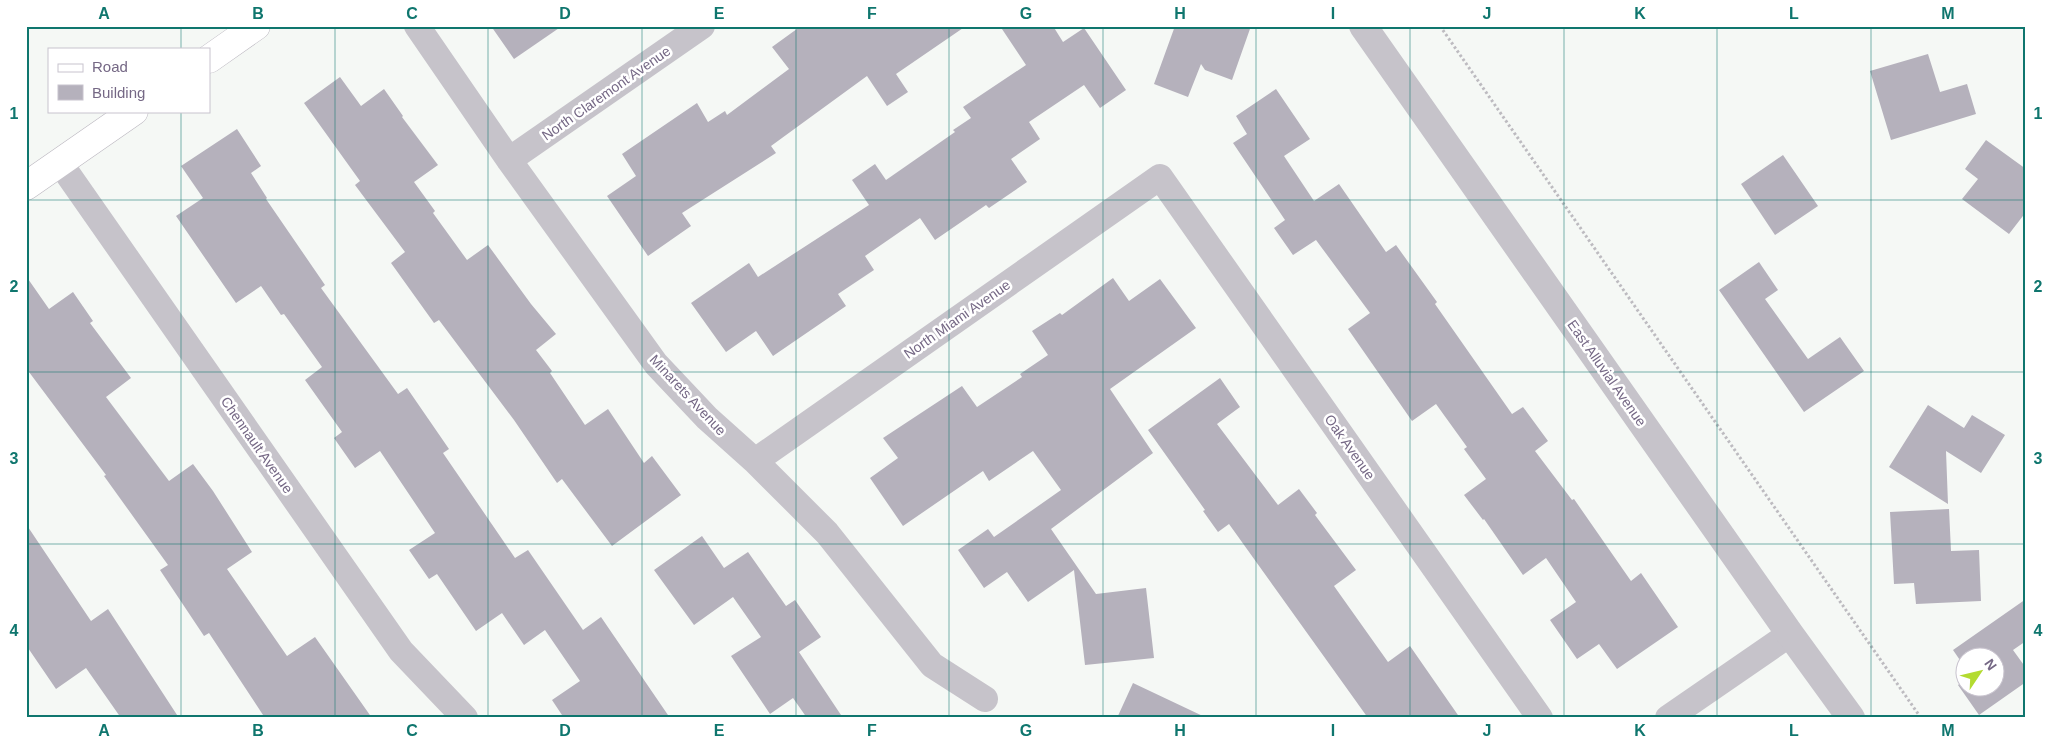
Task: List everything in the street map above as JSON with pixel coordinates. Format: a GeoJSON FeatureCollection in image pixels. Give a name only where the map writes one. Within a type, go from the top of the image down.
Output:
{"type":"FeatureCollection","features":[{"type":"Feature","properties":{"kind":"main road"},"geometry":{"type":"LineString","coordinates":[[210,58],[256,26]]}},
{"type":"Feature","properties":{"kind":"main road"},"geometry":{"type":"LineString","coordinates":[[26,186],[133,112]]}},
{"type":"Feature","properties":{"kind":"street","name":"Minarets Avenue"},"geometry":{"type":"LineString","coordinates":[[417,26],[509,160],[656,364],[707,418],[755,461],[827,532],[932,665],[985,699]]}},
{"type":"Feature","properties":{"kind":"street","name":"North Claremont Avenue"},"geometry":{"type":"LineString","coordinates":[[509,160],[702,26]]}},
{"type":"Feature","properties":{"kind":"street","name":"East Alluvial Avenue"},"geometry":{"type":"LineString","coordinates":[[1364,26],[1790,634],[1851,718]]}},
{"type":"Feature","properties":{"kind":"street","name":"Chennault Avenue"},"geometry":{"type":"LineString","coordinates":[[60,162],[401,651],[465,718]]}},
{"type":"Feature","properties":{"kind":"street","name":"North Miami Avenue"},"geometry":{"type":"LineString","coordinates":[[755,461],[1160,176]]}},
{"type":"Feature","properties":{"kind":"street","name":"Oak Avenue"},"geometry":{"type":"LineString","coordinates":[[1160,176],[1540,718]]}},
{"type":"Feature","properties":{"kind":"street"},"geometry":{"type":"LineString","coordinates":[[1668,718],[1790,634]]}},
{"type":"Feature","properties":{"kind":"path"},"geometry":{"type":"LineString","coordinates":[[1440,26],[1921,718]]}},
{"type":"Feature","properties":{"kind":"building"},"geometry":{"type":"Polygon","coordinates":[[[491,26],[562,26],[514,59],[491,26]]]}},
{"type":"Feature","properties":{"kind":"building"},"geometry":{"type":"Polygon","coordinates":[[[801,26],[966,26],[896,74],[908,92],[887,106],[867,76],[771,146],[776,153],[682,213],[691,226],[648,256],[607,196],[636,176],[622,154],[697,103],[708,122],[725,111],[727,115],[789,69],[772,47],[801,26]]]}},
{"type":"Feature","properties":{"kind":"building"},"geometry":{"type":"Polygon","coordinates":[[[1000,26],[1053,26],[1063,42],[1084,28],[1126,90],[1100,108],[1084,85],[1029,122],[1040,139],[1011,159],[1027,182],[989,208],[986,205],[935,240],[920,218],[865,256],[874,270],[838,294],[846,306],[773,356],[756,331],[726,352],[691,303],[749,263],[758,277],[869,205],[852,180],[875,164],[886,180],[955,132],[953,130],[971,118],[963,107],[1026,65],[1000,26]]]}},
{"type":"Feature","properties":{"kind":"building"},"geometry":{"type":"Polygon","coordinates":[[[1175,26],[1251,26],[1232,80],[1205,70],[1201,64],[1188,97],[1154,84],[1175,26]]]}},
{"type":"Feature","properties":{"kind":"building"},"geometry":{"type":"Polygon","coordinates":[[[1928,54],[1940,92],[1967,84],[1976,114],[1891,140],[1870,71],[1928,54]]]}},
{"type":"Feature","properties":{"kind":"building"},"geometry":{"type":"Polygon","coordinates":[[[340,77],[361,106],[384,89],[402,117],[438,165],[414,182],[435,211],[433,213],[467,260],[488,245],[531,304],[556,334],[536,350],[552,371],[550,373],[585,425],[608,409],[644,463],[652,456],[681,495],[612,546],[562,479],[557,483],[514,420],[439,320],[434,323],[391,263],[405,252],[355,185],[360,181],[304,103],[340,77]]]}},
{"type":"Feature","properties":{"kind":"building"},"geometry":{"type":"Polygon","coordinates":[[[1276,89],[1310,139],[1284,156],[1314,201],[1339,184],[1386,252],[1396,245],[1437,302],[1435,304],[1512,414],[1523,407],[1548,441],[1535,451],[1572,500],[1574,499],[1631,581],[1641,573],[1678,627],[1617,669],[1599,644],[1577,659],[1550,620],[1576,602],[1546,558],[1523,575],[1484,519],[1464,495],[1486,479],[1464,449],[1467,447],[1436,404],[1412,421],[1348,329],[1370,313],[1316,240],[1293,255],[1274,228],[1285,220],[1233,143],[1247,134],[1236,116],[1276,89]]]}},
{"type":"Feature","properties":{"kind":"building"},"geometry":{"type":"Polygon","coordinates":[[[237,129],[261,166],[251,173],[266,199],[325,285],[321,288],[398,394],[407,388],[449,449],[443,453],[515,558],[528,550],[583,630],[601,617],[670,718],[564,718],[552,700],[580,681],[545,630],[524,645],[502,613],[476,631],[437,574],[429,579],[409,550],[435,533],[380,451],[355,468],[334,438],[342,432],[305,380],[322,367],[284,314],[281,315],[261,286],[236,303],[176,216],[203,198],[181,166],[237,129]]]}},
{"type":"Feature","properties":{"kind":"building"},"geometry":{"type":"Polygon","coordinates":[[[1986,140],[2026,169],[2026,212],[2009,234],[1962,199],[1978,179],[1965,169],[1986,140]]]}},
{"type":"Feature","properties":{"kind":"building"},"geometry":{"type":"Polygon","coordinates":[[[1783,155],[1818,206],[1775,235],[1741,184],[1783,155]]]}},
{"type":"Feature","properties":{"kind":"building"},"geometry":{"type":"Polygon","coordinates":[[[1759,262],[1778,290],[1765,299],[1808,359],[1840,337],[1864,371],[1804,412],[1719,290],[1759,262]]]}},
{"type":"Feature","properties":{"kind":"building"},"geometry":{"type":"Polygon","coordinates":[[[26,276],[49,309],[73,292],[93,321],[90,323],[131,378],[106,397],[169,481],[193,464],[213,491],[252,552],[227,569],[287,656],[315,637],[372,718],[265,718],[209,633],[204,636],[160,570],[168,565],[104,476],[106,475],[26,368],[26,276]]]}},
{"type":"Feature","properties":{"kind":"building"},"geometry":{"type":"Polygon","coordinates":[[[1113,278],[1129,301],[1160,279],[1196,328],[1110,389],[1153,453],[1051,529],[1096,594],[1146,588],[1154,658],[1085,665],[1074,570],[1028,602],[1007,572],[984,588],[958,550],[988,529],[994,537],[1061,490],[1033,451],[989,481],[983,471],[903,526],[870,478],[898,458],[883,438],[962,386],[977,407],[1022,377],[1020,374],[1048,355],[1032,331],[1060,313],[1062,315],[1113,278]]]}},
{"type":"Feature","properties":{"kind":"building"},"geometry":{"type":"Polygon","coordinates":[[[1220,378],[1240,407],[1217,424],[1278,505],[1299,489],[1317,513],[1315,515],[1356,570],[1334,586],[1388,662],[1410,646],[1460,718],[1368,718],[1229,524],[1218,532],[1203,511],[1205,510],[1148,430],[1220,378]]]}},
{"type":"Feature","properties":{"kind":"building"},"geometry":{"type":"Polygon","coordinates":[[[1928,405],[1964,428],[1972,415],[2005,435],[1981,473],[1946,451],[1948,504],[1889,467],[1928,405]]]}},
{"type":"Feature","properties":{"kind":"building"},"geometry":{"type":"Polygon","coordinates":[[[1949,509],[1951,551],[1979,550],[1981,601],[1916,604],[1914,583],[1894,584],[1890,512],[1949,509]]]}},
{"type":"Feature","properties":{"kind":"building"},"geometry":{"type":"Polygon","coordinates":[[[26,524],[91,621],[108,609],[179,718],[121,718],[86,668],[56,689],[26,645],[26,524]]]}},
{"type":"Feature","properties":{"kind":"building"},"geometry":{"type":"Polygon","coordinates":[[[702,536],[724,568],[748,552],[786,606],[795,600],[821,637],[799,652],[843,718],[807,718],[793,698],[770,714],[731,656],[761,637],[733,597],[694,625],[654,570],[702,536]]]}},
{"type":"Feature","properties":{"kind":"building"},"geometry":{"type":"Polygon","coordinates":[[[2026,599],[2026,641],[2013,650],[2026,668],[2026,682],[1979,715],[1966,696],[2004,696],[2004,646],[1959,646],[2026,599]]]}},
{"type":"Feature","properties":{"kind":"building"},"geometry":{"type":"Polygon","coordinates":[[[1133,683],[1207,718],[1117,718],[1133,683]]]}}]}
